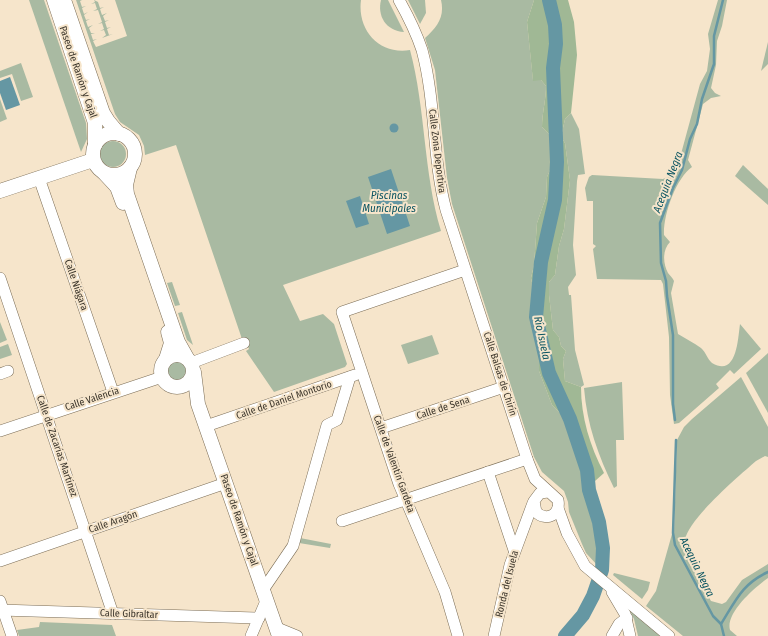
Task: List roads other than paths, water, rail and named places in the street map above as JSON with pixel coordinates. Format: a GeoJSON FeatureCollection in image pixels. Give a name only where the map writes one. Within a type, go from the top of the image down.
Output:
{"type":"FeatureCollection","features":[{"type":"Feature","properties":{"kind":"main road","name":"Paseo de Ramón y Cajal"},"geometry":{"type":"LineString","coordinates":[[54,0],[95,123],[95,145]]}},
{"type":"Feature","properties":{"kind":"main road","name":"Paseo de Ramón y Cajal"},"geometry":{"type":"LineString","coordinates":[[64,0],[103,113],[119,134]]}},
{"type":"Feature","properties":{"kind":"main road"},"geometry":{"type":"LineString","coordinates":[[104,173],[112,176],[120,175],[130,168],[134,160],[134,148],[130,141],[119,134],[111,133],[103,136],[95,145],[92,153],[93,160],[97,168],[117,187],[121,196],[169,334],[171,347],[162,367],[162,377],[168,384],[180,387],[190,381],[191,365],[178,355],[166,359]]}},
{"type":"Feature","properties":{"kind":"main road"},"geometry":{"type":"LineString","coordinates":[[0,191],[93,160]]}},
{"type":"Feature","properties":{"kind":"main road","name":"Paseo de Ramón y Cajal"},"geometry":{"type":"LineString","coordinates":[[130,168],[126,185],[127,194],[178,342],[191,365],[198,404],[277,631]]}},
{"type":"Feature","properties":{"kind":"main road","name":"Paseo de Ramón y Cajal"},"geometry":{"type":"LineString","coordinates":[[180,387],[198,404]]}},
{"type":"Feature","properties":{"kind":"street","name":"Calle Zona Deportiva"},"geometry":{"type":"LineString","coordinates":[[399,0],[416,34],[425,64],[440,189],[465,270]]}},
{"type":"Feature","properties":{"kind":"street","name":"Calle Niágara"},"geometry":{"type":"LineString","coordinates":[[39,178],[113,392]]}},
{"type":"Feature","properties":{"kind":"street","name":"Calle de Valentín Gardeta"},"geometry":{"type":"LineString","coordinates":[[458,636],[445,592],[405,500],[342,312],[465,270]]}},
{"type":"Feature","properties":{"kind":"street","name":"Calle Balsas de Chirín"},"geometry":{"type":"LineString","coordinates":[[465,270],[527,459],[535,479],[548,492]]}},
{"type":"Feature","properties":{"kind":"street","name":"Calle de Zacarías Martínez"},"geometry":{"type":"LineString","coordinates":[[0,278],[47,414],[112,614]]}},
{"type":"Feature","properties":{"kind":"street"},"geometry":{"type":"LineString","coordinates":[[191,365],[244,343]]}},
{"type":"Feature","properties":{"kind":"street","name":"Calle de Daniel Montorio"},"geometry":{"type":"LineString","coordinates":[[206,426],[362,372]]}},
{"type":"Feature","properties":{"kind":"street","name":"Calle Valencia"},"geometry":{"type":"LineString","coordinates":[[0,431],[113,392],[162,377]]}},
{"type":"Feature","properties":{"kind":"street"},"geometry":{"type":"LineString","coordinates":[[251,636],[259,618],[265,595],[293,546],[328,425],[337,420],[350,377]]}},
{"type":"Feature","properties":{"kind":"street","name":"Calle de Sena"},"geometry":{"type":"LineString","coordinates":[[381,428],[504,387]]}},
{"type":"Feature","properties":{"kind":"street"},"geometry":{"type":"LineString","coordinates":[[342,521],[527,459]]}},
{"type":"Feature","properties":{"kind":"street"},"geometry":{"type":"LineString","coordinates":[[488,472],[514,550]]}},
{"type":"Feature","properties":{"kind":"street","name":"Calle Balsas de Chirín"},"geometry":{"type":"LineString","coordinates":[[534,501],[535,479]]}},
{"type":"Feature","properties":{"kind":"street","name":"Calle Aragón"},"geometry":{"type":"LineString","coordinates":[[0,561],[226,482]]}},
{"type":"Feature","properties":{"kind":"street"},"geometry":{"type":"LineString","coordinates":[[567,533],[548,517],[537,513],[534,501],[540,493],[548,492],[557,498],[558,508],[567,533],[580,559],[594,574],[669,636]]}},
{"type":"Feature","properties":{"kind":"street","name":"Ronda del Isuela"},"geometry":{"type":"LineString","coordinates":[[494,636],[514,550],[523,532],[534,501]]}},
{"type":"Feature","properties":{"kind":"street"},"geometry":{"type":"LineString","coordinates":[[523,532],[554,514],[558,508]]}},
{"type":"Feature","properties":{"kind":"street"},"geometry":{"type":"LineString","coordinates":[[607,585],[622,607],[627,618],[630,636]]}},
{"type":"Feature","properties":{"kind":"street"},"geometry":{"type":"LineString","coordinates":[[1,607],[12,636]]}},
{"type":"Feature","properties":{"kind":"street","name":"Calle Gibraltar"},"geometry":{"type":"LineString","coordinates":[[1,607],[112,614],[259,618]]}},
{"type":"Feature","properties":{"kind":"street"},"geometry":{"type":"LineString","coordinates":[[612,636],[619,624],[627,618]]}},
{"type":"Feature","properties":{"kind":"street"},"geometry":{"type":"LineString","coordinates":[[277,631],[297,636]]}},
{"type":"Feature","properties":{"kind":"water"},"geometry":{"type":"Polygon","coordinates":[[[10,77],[20,105],[6,110],[0,93],[0,81],[10,77]]]}},
{"type":"Feature","properties":{"kind":"water"},"geometry":{"type":"Polygon","coordinates":[[[394,123],[399,128],[394,133],[389,128],[394,123]]]}},
{"type":"Feature","properties":{"kind":"water","name":"Piscinas Municipales"},"geometry":{"type":"Polygon","coordinates":[[[391,169],[410,226],[387,234],[368,177],[391,169]]]}},
{"type":"Feature","properties":{"kind":"water"},"geometry":{"type":"Polygon","coordinates":[[[360,196],[369,224],[356,228],[346,201],[360,196]]]}},
{"type":"Feature","properties":{"kind":"waterway","name":"Río Isuela"},"geometry":{"type":"LineString","coordinates":[[549,0],[555,25],[556,44],[553,68],[557,162],[555,200],[541,262],[536,317],[549,373],[570,419],[587,470],[589,490],[599,522],[603,548],[602,570],[593,596],[583,615],[565,636]]}},
{"type":"Feature","properties":{"kind":"waterway","name":"Acequia Negra"},"geometry":{"type":"LineString","coordinates":[[675,420],[673,404],[673,335],[666,281],[661,263],[660,223],[673,188],[682,170],[690,139],[697,124],[702,99],[714,64],[714,36],[723,0]]}},
{"type":"Feature","properties":{"kind":"waterway","name":"Acequia Negra"},"geometry":{"type":"LineString","coordinates":[[676,440],[673,533],[675,545],[713,616],[721,624]]}},
{"type":"Feature","properties":{"kind":"waterway"},"geometry":{"type":"LineString","coordinates":[[724,636],[721,624],[740,594],[752,582],[768,572]]}}]}
